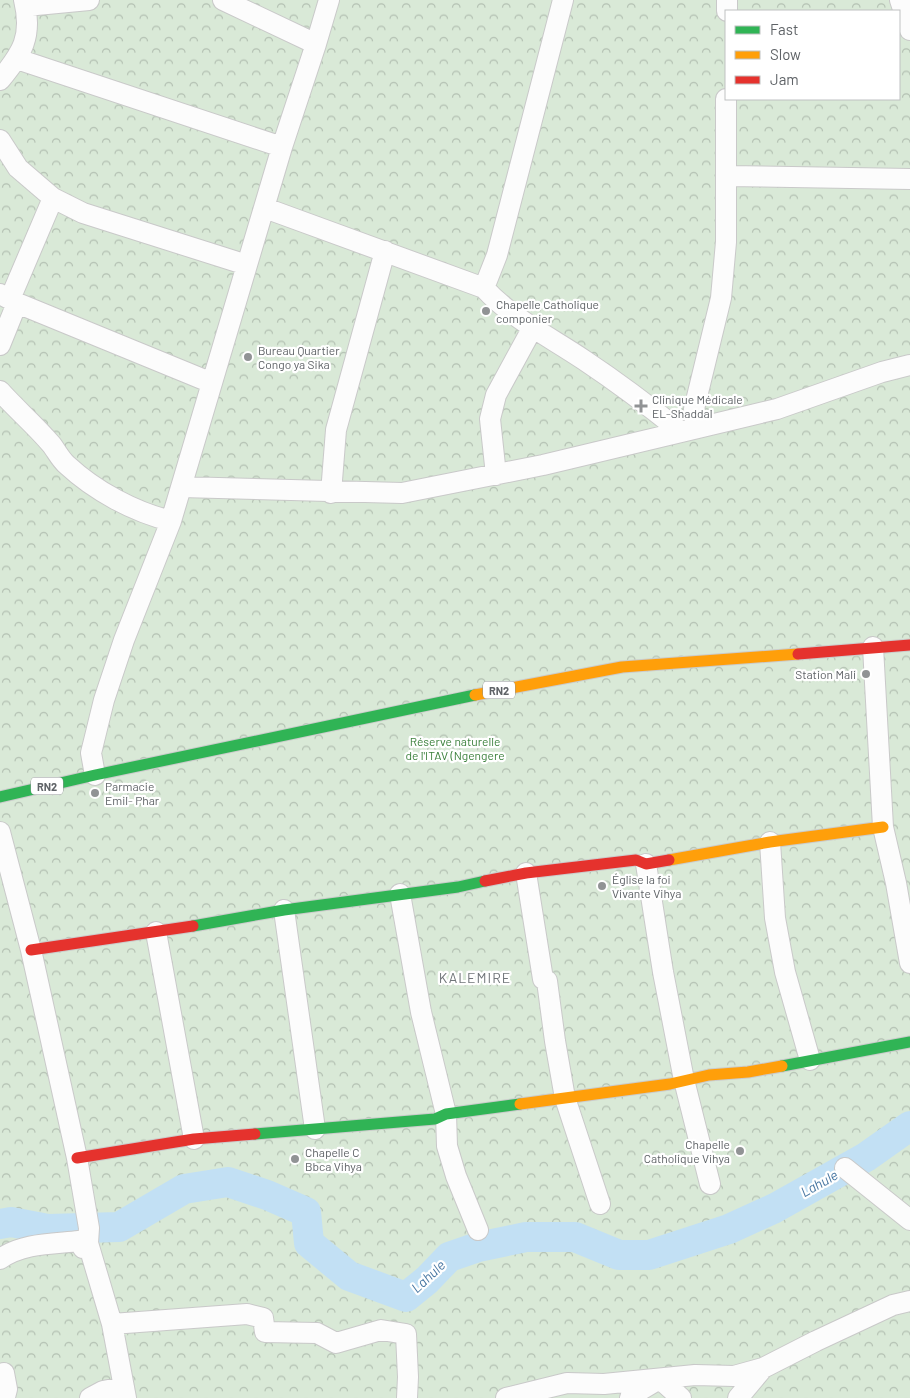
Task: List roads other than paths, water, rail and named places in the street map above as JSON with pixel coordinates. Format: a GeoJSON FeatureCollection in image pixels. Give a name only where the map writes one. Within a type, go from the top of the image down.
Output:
{"type":"FeatureCollection","features":[{"type":"Feature","properties":{"kind":"main road","name":"RN2"},"geometry":{"type":"LineString","coordinates":[[0,797],[95,774],[270,739],[487,692],[622,668],[910,645]]}},
{"type":"Feature","properties":{"kind":"main road"},"geometry":{"type":"LineString","coordinates":[[31,950],[156,932],[284,910],[458,887],[526,873],[636,860],[646,864],[770,842],[883,827]]}},
{"type":"Feature","properties":{"kind":"main road"},"geometry":{"type":"LineString","coordinates":[[77,1158],[194,1138],[435,1119],[446,1114],[670,1084],[709,1075],[748,1072],[910,1042]]}},
{"type":"Feature","properties":{"kind":"street"},"geometry":{"type":"LineString","coordinates":[[0,80],[17,59],[23,47],[28,27],[25,3],[89,0]]}},
{"type":"Feature","properties":{"kind":"street"},"geometry":{"type":"LineString","coordinates":[[223,0],[316,44]]}},
{"type":"Feature","properties":{"kind":"street"},"geometry":{"type":"LineString","coordinates":[[95,774],[91,753],[104,700],[124,640],[171,521],[282,147],[316,44],[328,0]]}},
{"type":"Feature","properties":{"kind":"street"},"geometry":{"type":"LineString","coordinates":[[484,288],[497,255],[564,0]]}},
{"type":"Feature","properties":{"kind":"street"},"geometry":{"type":"LineString","coordinates":[[900,0],[910,30]]}},
{"type":"Feature","properties":{"kind":"street"},"geometry":{"type":"LineString","coordinates":[[17,59],[282,147]]}},
{"type":"Feature","properties":{"kind":"street"},"geometry":{"type":"LineString","coordinates":[[687,430],[694,409],[721,298],[726,242],[726,100]]}},
{"type":"Feature","properties":{"kind":"street"},"geometry":{"type":"LineString","coordinates":[[0,140],[18,168],[53,198],[83,213],[247,265]]}},
{"type":"Feature","properties":{"kind":"street"},"geometry":{"type":"LineString","coordinates":[[726,176],[910,179]]}},
{"type":"Feature","properties":{"kind":"street"},"geometry":{"type":"LineString","coordinates":[[0,345],[9,299],[53,198]]}},
{"type":"Feature","properties":{"kind":"street"},"geometry":{"type":"LineString","coordinates":[[265,208],[484,288],[495,300],[533,327],[687,430]]}},
{"type":"Feature","properties":{"kind":"street"},"geometry":{"type":"LineString","coordinates":[[331,493],[336,430],[385,251]]}},
{"type":"Feature","properties":{"kind":"street"},"geometry":{"type":"LineString","coordinates":[[9,299],[212,383]]}},
{"type":"Feature","properties":{"kind":"street"},"geometry":{"type":"LineString","coordinates":[[496,475],[490,419],[496,395],[533,327]]}},
{"type":"Feature","properties":{"kind":"street"},"geometry":{"type":"LineString","coordinates":[[181,488],[402,494],[496,475],[777,409],[882,372],[910,365]]}},
{"type":"Feature","properties":{"kind":"street"},"geometry":{"type":"LineString","coordinates":[[0,391],[50,443],[65,464],[79,476],[121,501],[152,516],[171,521]]}},
{"type":"Feature","properties":{"kind":"street"},"geometry":{"type":"LineString","coordinates":[[873,647],[883,827],[903,882],[910,962]]}},
{"type":"Feature","properties":{"kind":"street"},"geometry":{"type":"LineString","coordinates":[[0,832],[31,950],[77,1158],[89,1228],[89,1245],[112,1324],[125,1392],[102,1391],[90,1398]]}},
{"type":"Feature","properties":{"kind":"street"},"geometry":{"type":"LineString","coordinates":[[770,842],[776,918],[783,963],[810,1060]]}},
{"type":"Feature","properties":{"kind":"street"},"geometry":{"type":"LineString","coordinates":[[646,864],[663,972],[684,1080],[710,1184]]}},
{"type":"Feature","properties":{"kind":"street"},"geometry":{"type":"LineString","coordinates":[[526,873],[544,979],[547,981],[565,1098],[600,1204]]}},
{"type":"Feature","properties":{"kind":"street"},"geometry":{"type":"LineString","coordinates":[[400,894],[420,1012],[446,1114],[447,1146],[456,1176],[478,1230]]}},
{"type":"Feature","properties":{"kind":"street"},"geometry":{"type":"LineString","coordinates":[[284,910],[315,1129]]}},
{"type":"Feature","properties":{"kind":"street"},"geometry":{"type":"LineString","coordinates":[[156,932],[194,1138]]}},
{"type":"Feature","properties":{"kind":"street"},"geometry":{"type":"LineString","coordinates":[[845,1168],[910,1220]]}},
{"type":"Feature","properties":{"kind":"street"},"geometry":{"type":"LineString","coordinates":[[0,1259],[10,1252],[36,1245],[79,1241],[82,1248],[89,1245]]}},
{"type":"Feature","properties":{"kind":"street"},"geometry":{"type":"LineString","coordinates":[[506,1398],[567,1383],[604,1384],[695,1375],[734,1376],[763,1368],[876,1313],[910,1300]]}},
{"type":"Feature","properties":{"kind":"street"},"geometry":{"type":"LineString","coordinates":[[112,1324],[247,1314],[263,1318],[265,1332],[317,1334],[336,1343],[380,1330],[406,1334],[408,1398]]}},
{"type":"Feature","properties":{"kind":"street"},"geometry":{"type":"LineString","coordinates":[[738,1398],[763,1368]]}},
{"type":"Feature","properties":{"kind":"street"},"geometry":{"type":"LineString","coordinates":[[0,1374],[4,1374],[7,1389],[4,1398]]}},
{"type":"Feature","properties":{"kind":"street"},"geometry":{"type":"LineString","coordinates":[[630,1398],[660,1379]]}},
{"type":"Feature","properties":{"kind":"street"},"geometry":{"type":"LineString","coordinates":[[660,1379],[681,1398]]}},
{"type":"Feature","properties":{"kind":"waterway","name":"Lahule"},"geometry":{"type":"LineString","coordinates":[[0,1224],[11,1222],[48,1229],[119,1227],[184,1189],[228,1182],[267,1195],[306,1212],[309,1243],[349,1276],[406,1297],[427,1280],[449,1257],[478,1247],[526,1237],[575,1237],[619,1255],[649,1255],[729,1229],[775,1208],[866,1157],[910,1126]]}},
{"type":"Feature","properties":{"kind":"place","name":"Chapelle Catholique componier"},"geometry":{"type":"Point","coordinates":[486,311]}},
{"type":"Feature","properties":{"kind":"place","name":"Bureau Quartier Congo ya Sika"},"geometry":{"type":"Point","coordinates":[248,357]}},
{"type":"Feature","properties":{"kind":"place","name":"Clinique Médicale EL-Shaddal"},"geometry":{"type":"Point","coordinates":[641,406]}},
{"type":"Feature","properties":{"kind":"place","name":"Station Mali"},"geometry":{"type":"Point","coordinates":[866,674]}},
{"type":"Feature","properties":{"kind":"place","name":"Parmacie Emil- Phar"},"geometry":{"type":"Point","coordinates":[95,793]}},
{"type":"Feature","properties":{"kind":"place","name":"Église la foi Vivante Vihya"},"geometry":{"type":"Point","coordinates":[602,886]}},
{"type":"Feature","properties":{"kind":"place","name":"Chapelle Catholique Vihya"},"geometry":{"type":"Point","coordinates":[740,1151]}},
{"type":"Feature","properties":{"kind":"place","name":"Chapelle C Bbca Vihya"},"geometry":{"type":"Point","coordinates":[295,1159]}},
{"type":"Feature","properties":{"kind":"district","name":"KALEMIRE"},"geometry":{"type":"Point","coordinates":[475,977]}},
{"type":"Feature","properties":{"kind":"park label","name":"Réserve naturelle de l'ITAV (Ngengere"},"geometry":{"type":"Point","coordinates":[455,748]}}]}
